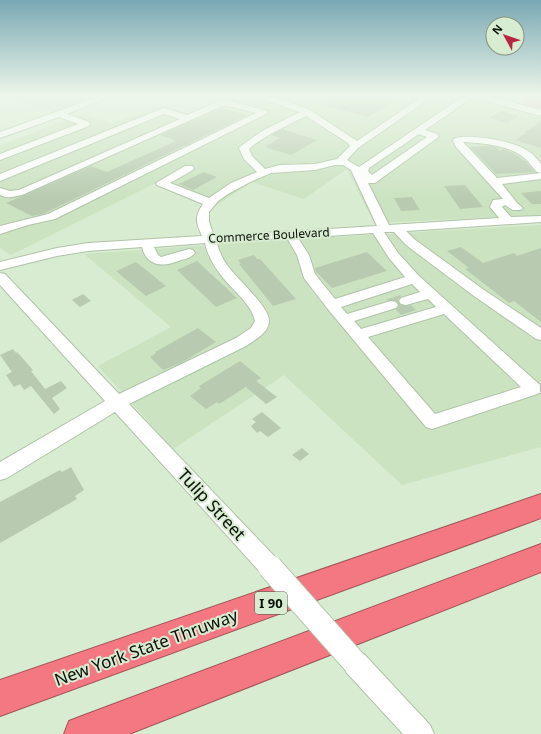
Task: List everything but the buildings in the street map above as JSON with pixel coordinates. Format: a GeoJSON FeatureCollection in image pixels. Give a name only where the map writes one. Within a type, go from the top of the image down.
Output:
{"type":"FeatureCollection","features":[{"type":"Feature","properties":{"kind":"highway","name":"New York State Thruway"},"geometry":{"type":"LineString","coordinates":[[0,698],[541,506]]}},
{"type":"Feature","properties":{"kind":"highway"},"geometry":{"type":"LineString","coordinates":[[82,734],[541,558]]}},
{"type":"Feature","properties":{"kind":"street"},"geometry":{"type":"LineString","coordinates":[[0,135],[13,130]]}},
{"type":"Feature","properties":{"kind":"street"},"geometry":{"type":"LineString","coordinates":[[0,157],[69,130]]}},
{"type":"Feature","properties":{"kind":"street"},"geometry":{"type":"LineString","coordinates":[[75,130],[96,139]]}},
{"type":"Feature","properties":{"kind":"street"},"geometry":{"type":"LineString","coordinates":[[103,130],[135,142]]}},
{"type":"Feature","properties":{"kind":"street"},"geometry":{"type":"LineString","coordinates":[[0,178],[118,130]]}},
{"type":"Feature","properties":{"kind":"street"},"geometry":{"type":"LineString","coordinates":[[0,191],[9,195],[22,192],[160,130]]}},
{"type":"Feature","properties":{"kind":"street"},"geometry":{"type":"LineString","coordinates":[[0,230],[26,222],[51,218],[227,130]]}},
{"type":"Feature","properties":{"kind":"street"},"geometry":{"type":"LineString","coordinates":[[263,172],[247,157],[244,148],[273,130]]}},
{"type":"Feature","properties":{"kind":"street"},"geometry":{"type":"LineString","coordinates":[[335,130],[352,141],[354,146]]}},
{"type":"Feature","properties":{"kind":"street"},"geometry":{"type":"LineString","coordinates":[[0,472],[117,402],[241,342],[255,333],[262,321],[261,315],[249,298],[220,265],[204,230],[203,213],[210,203],[223,193],[263,172],[277,169],[318,167],[341,161],[354,146],[378,130]]}},
{"type":"Feature","properties":{"kind":"street"},"geometry":{"type":"LineString","coordinates":[[417,131],[434,136],[371,181],[362,168],[417,131]]}},
{"type":"Feature","properties":{"kind":"street"},"geometry":{"type":"LineString","coordinates":[[0,167],[83,134]]}},
{"type":"Feature","properties":{"kind":"street"},"geometry":{"type":"LineString","coordinates":[[528,220],[459,145],[458,140],[479,140],[522,151],[541,170]]}},
{"type":"Feature","properties":{"kind":"street"},"geometry":{"type":"LineString","coordinates":[[290,234],[303,255],[309,275],[332,305],[346,319],[432,422],[534,388],[414,279],[393,255],[386,229],[355,168],[341,161]]}},
{"type":"Feature","properties":{"kind":"street"},"geometry":{"type":"LineString","coordinates":[[189,168],[161,183],[210,203]]}},
{"type":"Feature","properties":{"kind":"street"},"geometry":{"type":"LineString","coordinates":[[494,182],[541,176]]}},
{"type":"Feature","properties":{"kind":"street"},"geometry":{"type":"LineString","coordinates":[[508,221],[496,207],[496,204],[499,201],[511,203]]}},
{"type":"Feature","properties":{"kind":"street","name":"Commerce Boulevard"},"geometry":{"type":"LineString","coordinates":[[0,266],[80,248],[147,242],[541,219]]}},
{"type":"Feature","properties":{"kind":"street"},"geometry":{"type":"LineString","coordinates":[[386,229],[410,242],[479,293],[541,335]]}},
{"type":"Feature","properties":{"kind":"street"},"geometry":{"type":"LineString","coordinates":[[147,242],[150,254],[153,259],[158,262],[166,261],[189,253]]}},
{"type":"Feature","properties":{"kind":"street","name":"Tulip Street"},"geometry":{"type":"LineString","coordinates":[[0,277],[270,567],[421,734]]}},
{"type":"Feature","properties":{"kind":"street"},"geometry":{"type":"LineString","coordinates":[[332,305],[414,279]]}},
{"type":"Feature","properties":{"kind":"street"},"geometry":{"type":"LineString","coordinates":[[406,301],[430,294]]}},
{"type":"Feature","properties":{"kind":"street"},"geometry":{"type":"LineString","coordinates":[[346,319],[391,305]]}},
{"type":"Feature","properties":{"kind":"street"},"geometry":{"type":"LineString","coordinates":[[359,335],[446,309]]}},
{"type":"Feature","properties":{"kind":"shaded area"},"geometry":{"type":"Polygon","coordinates":[[[39,130],[541,130],[541,215],[374,223],[347,169],[304,199],[252,182],[214,207],[154,184],[11,255],[0,248],[0,145],[39,130]]]}},
{"type":"Feature","properties":{"kind":"shaded area"},"geometry":{"type":"Polygon","coordinates":[[[541,225],[541,447],[402,485],[284,375],[173,449],[98,366],[171,327],[84,254],[266,241],[541,225]]]}}]}
